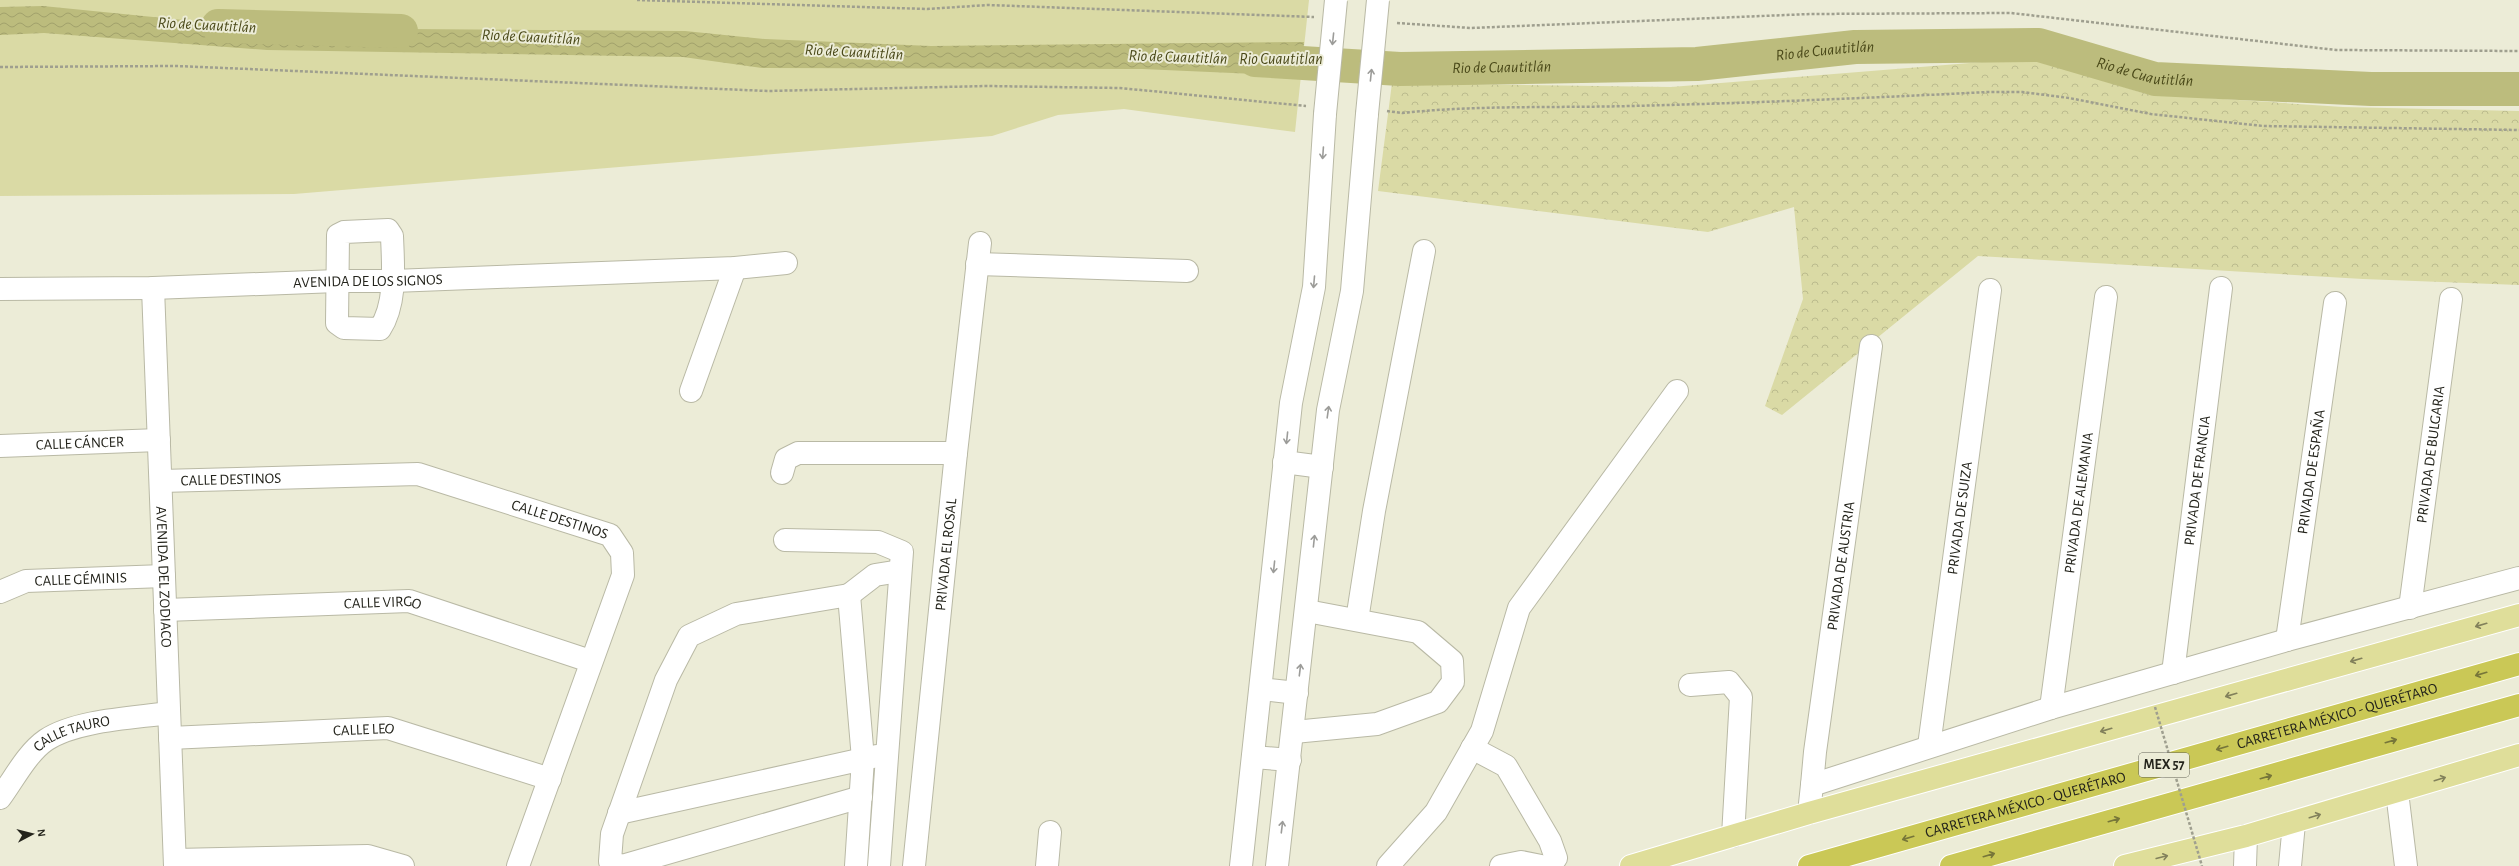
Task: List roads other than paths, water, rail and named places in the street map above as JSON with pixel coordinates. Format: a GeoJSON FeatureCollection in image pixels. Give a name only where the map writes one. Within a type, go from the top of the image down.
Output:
{"type":"FeatureCollection","features":[{"type":"Feature","properties":{"kind":"highway","name":"CARRETERA MÉXICO - QUERÉTARO"},"geometry":{"type":"LineString","coordinates":[[1809,866],[2519,664]]}},
{"type":"Feature","properties":{"kind":"highway","name":"MEX 57"},"geometry":{"type":"LineString","coordinates":[[1951,866],[2519,705]]}},
{"type":"Feature","properties":{"kind":"main road"},"geometry":{"type":"LineString","coordinates":[[1631,866],[1809,813],[2519,615]]}},
{"type":"Feature","properties":{"kind":"main road"},"geometry":{"type":"LineString","coordinates":[[2124,866],[2294,823],[2519,755]]}},
{"type":"Feature","properties":{"kind":"street"},"geometry":{"type":"LineString","coordinates":[[1241,866],[1291,403],[1314,287],[1318,110],[1336,0]]}},
{"type":"Feature","properties":{"kind":"street"},"geometry":{"type":"LineString","coordinates":[[1277,866],[1294,732],[1328,410],[1352,291],[1373,112],[1378,0]]}},
{"type":"Feature","properties":{"kind":"street"},"geometry":{"type":"LineString","coordinates":[[388,230],[392,236],[394,281],[385,321],[380,328],[344,328],[337,323],[338,235],[344,232],[388,230]]}},
{"type":"Feature","properties":{"kind":"street"},"geometry":{"type":"LineString","coordinates":[[1357,620],[1374,511],[1424,251]]}},
{"type":"Feature","properties":{"kind":"street","name":"PRIVADA EL ROSAL"},"geometry":{"type":"LineString","coordinates":[[914,866],[978,253],[1187,271]]}},
{"type":"Feature","properties":{"kind":"street","name":"AVENIDA DE LOS SIGNOS"},"geometry":{"type":"LineString","coordinates":[[0,289],[153,288],[337,281],[394,281],[735,268],[786,263]]}},
{"type":"Feature","properties":{"kind":"street"},"geometry":{"type":"LineString","coordinates":[[691,391],[735,268]]}},
{"type":"Feature","properties":{"kind":"street","name":"AVENIDA DEL ZODIACO"},"geometry":{"type":"LineString","coordinates":[[153,288],[175,863]]}},
{"type":"Feature","properties":{"kind":"street","name":"PRIVADA DE FRANCIA"},"geometry":{"type":"LineString","coordinates":[[2173,673],[2221,288]]}},
{"type":"Feature","properties":{"kind":"street","name":"PRIVADA DE SUIZA"},"geometry":{"type":"LineString","coordinates":[[1929,746],[1990,290]]}},
{"type":"Feature","properties":{"kind":"street","name":"PRIVADA DE ALEMANIA"},"geometry":{"type":"LineString","coordinates":[[2051,708],[2106,297]]}},
{"type":"Feature","properties":{"kind":"street","name":"PRIVADA DE BULGARIA"},"geometry":{"type":"LineString","coordinates":[[2410,608],[2451,300]]}},
{"type":"Feature","properties":{"kind":"street","name":"PRIVADA DE ESPAÑA"},"geometry":{"type":"LineString","coordinates":[[2286,640],[2335,303]]}},
{"type":"Feature","properties":{"kind":"street","name":"PRIVADA DE AUSTRIA"},"geometry":{"type":"LineString","coordinates":[[1809,813],[1816,744],[1871,346]]}},
{"type":"Feature","properties":{"kind":"street"},"geometry":{"type":"LineString","coordinates":[[1388,866],[1436,812],[1482,731],[1519,608],[1677,391]]}},
{"type":"Feature","properties":{"kind":"street","name":"CALLE CÁNCER"},"geometry":{"type":"LineString","coordinates":[[0,446],[159,440]]}},
{"type":"Feature","properties":{"kind":"street"},"geometry":{"type":"LineString","coordinates":[[782,473],[786,459],[798,453],[956,454]]}},
{"type":"Feature","properties":{"kind":"street"},"geometry":{"type":"LineString","coordinates":[[1284,462],[1322,467]]}},
{"type":"Feature","properties":{"kind":"street","name":"CALLE DESTINOS"},"geometry":{"type":"LineString","coordinates":[[160,481],[418,474],[610,535],[622,553],[623,575],[590,661],[550,779],[518,866]]}},
{"type":"Feature","properties":{"kind":"street"},"geometry":{"type":"LineString","coordinates":[[785,540],[878,542],[902,552],[886,754],[879,866]]}},
{"type":"Feature","properties":{"kind":"street"},"geometry":{"type":"LineString","coordinates":[[861,797],[665,860],[622,866],[610,861],[612,834],[666,680],[689,636],[736,614],[849,595],[876,575],[900,571]]}},
{"type":"Feature","properties":{"kind":"street","name":"CALLE GÉMINIS"},"geometry":{"type":"LineString","coordinates":[[0,592],[26,581],[164,576]]}},
{"type":"Feature","properties":{"kind":"street"},"geometry":{"type":"LineString","coordinates":[[1812,785],[1929,746],[2051,708],[2286,640],[2519,578]]}},
{"type":"Feature","properties":{"kind":"street"},"geometry":{"type":"LineString","coordinates":[[849,595],[863,759],[856,866]]}},
{"type":"Feature","properties":{"kind":"street","name":"CALLE VIRGO"},"geometry":{"type":"LineString","coordinates":[[166,610],[409,602],[590,661]]}},
{"type":"Feature","properties":{"kind":"street"},"geometry":{"type":"LineString","coordinates":[[1294,732],[1377,724],[1438,702],[1453,682],[1452,661],[1418,632],[1307,611]]}},
{"type":"Feature","properties":{"kind":"street"},"geometry":{"type":"LineString","coordinates":[[1690,685],[1729,682],[1741,697],[1733,836]]}},
{"type":"Feature","properties":{"kind":"street"},"geometry":{"type":"LineString","coordinates":[[1261,690],[1297,693]]}},
{"type":"Feature","properties":{"kind":"street","name":"CALLE TAURO"},"geometry":{"type":"LineString","coordinates":[[0,798],[31,755],[46,740],[82,726],[169,713]]}},
{"type":"Feature","properties":{"kind":"street","name":"CALLE LEO"},"geometry":{"type":"LineString","coordinates":[[170,738],[388,728],[550,779]]}},
{"type":"Feature","properties":{"kind":"street"},"geometry":{"type":"LineString","coordinates":[[1472,748],[1506,766],[1550,841],[1556,858],[1549,866]]}},
{"type":"Feature","properties":{"kind":"street"},"geometry":{"type":"LineString","coordinates":[[620,813],[886,754]]}},
{"type":"Feature","properties":{"kind":"street"},"geometry":{"type":"LineString","coordinates":[[1252,757],[1290,760]]}},
{"type":"Feature","properties":{"kind":"street"},"geometry":{"type":"LineString","coordinates":[[2397,792],[2406,866]]}},
{"type":"Feature","properties":{"kind":"street"},"geometry":{"type":"LineString","coordinates":[[2290,866],[2294,823]]}},
{"type":"Feature","properties":{"kind":"street"},"geometry":{"type":"LineString","coordinates":[[1047,866],[1050,832]]}},
{"type":"Feature","properties":{"kind":"street"},"geometry":{"type":"LineString","coordinates":[[2245,866],[2246,836]]}},
{"type":"Feature","properties":{"kind":"street"},"geometry":{"type":"LineString","coordinates":[[175,863],[368,856],[403,866]]}},
{"type":"Feature","properties":{"kind":"street"},"geometry":{"type":"LineString","coordinates":[[1500,866],[1521,862],[1540,866]]}},
{"type":"Feature","properties":{"kind":"water","name":"Rio Cuautitlan"},"geometry":{"type":"Polygon","coordinates":[[[43,6],[264,28],[685,31],[765,39],[931,46],[1304,42],[1301,76],[1142,69],[762,68],[683,57],[267,50],[44,33],[0,35],[0,7],[43,6]]]}},
{"type":"Feature","properties":{"kind":"waterway","name":"Rio de Cuautitlán"},"geometry":{"type":"LineString","coordinates":[[218,26],[401,31]]}},
{"type":"Feature","properties":{"kind":"waterway","name":"Rio de Cuautitlán"},"geometry":{"type":"LineString","coordinates":[[1255,60],[1400,69],[1697,64],[1855,47],[2039,45],[2155,79],[2371,89],[2519,89]]}}]}
